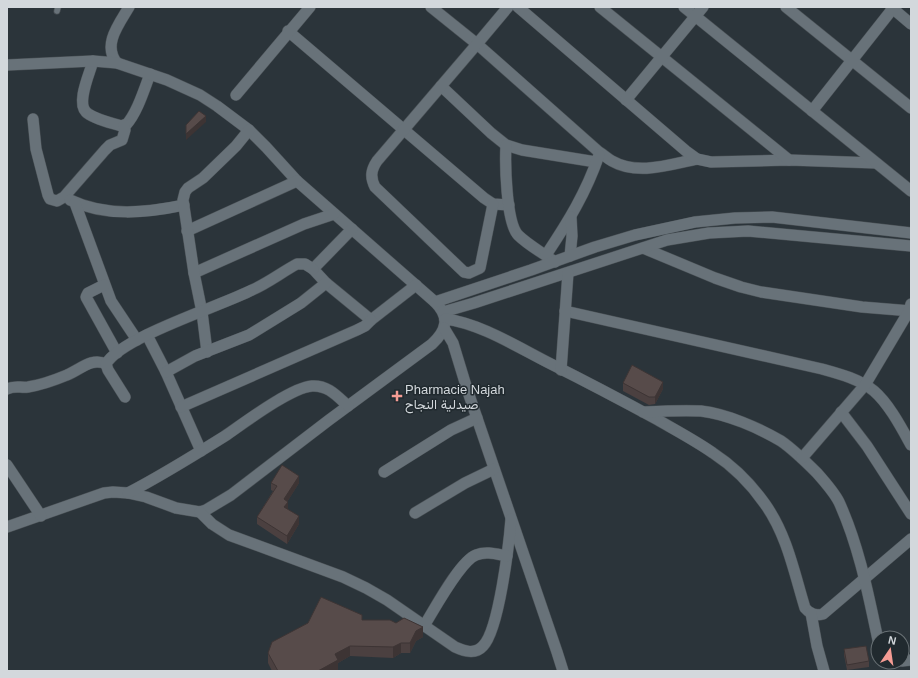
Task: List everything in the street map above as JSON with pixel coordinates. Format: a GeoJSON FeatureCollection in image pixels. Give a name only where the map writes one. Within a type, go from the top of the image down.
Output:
{"type":"FeatureCollection","features":[{"type":"Feature","properties":{"kind":"street"},"geometry":{"type":"LineString","coordinates":[[117,64],[111,52],[112,38],[129,7]]}},
{"type":"Feature","properties":{"kind":"street"},"geometry":{"type":"LineString","coordinates":[[236,95],[288,31],[310,7]]}},
{"type":"Feature","properties":{"kind":"street"},"geometry":{"type":"LineString","coordinates":[[431,7],[477,44],[598,157]]}},
{"type":"Feature","properties":{"kind":"street"},"geometry":{"type":"LineString","coordinates":[[493,204],[480,268],[469,273],[464,272],[375,187],[372,181],[372,174],[373,167],[508,7]]}},
{"type":"Feature","properties":{"kind":"street"},"geometry":{"type":"LineString","coordinates":[[518,7],[686,151],[698,158],[711,162],[790,160],[876,163]]}},
{"type":"Feature","properties":{"kind":"street"},"geometry":{"type":"LineString","coordinates":[[600,7],[790,160]]}},
{"type":"Feature","properties":{"kind":"street"},"geometry":{"type":"LineString","coordinates":[[684,7],[911,191]]}},
{"type":"Feature","properties":{"kind":"street"},"geometry":{"type":"LineString","coordinates":[[626,100],[703,7]]}},
{"type":"Feature","properties":{"kind":"street"},"geometry":{"type":"LineString","coordinates":[[786,7],[911,108]]}},
{"type":"Feature","properties":{"kind":"street"},"geometry":{"type":"LineString","coordinates":[[812,112],[892,8],[911,24]]}},
{"type":"Feature","properties":{"kind":"street"},"geometry":{"type":"LineString","coordinates":[[288,31],[484,198],[493,204],[509,205]]}},
{"type":"Feature","properties":{"kind":"street"},"geometry":{"type":"LineString","coordinates":[[94,61],[82,100],[84,110],[92,116],[124,126]]}},
{"type":"Feature","properties":{"kind":"street"},"geometry":{"type":"LineString","coordinates":[[7,65],[94,61],[117,64],[167,80],[200,95],[249,130],[297,181],[435,302],[444,320],[452,343],[476,418],[555,644],[563,671]]}},
{"type":"Feature","properties":{"kind":"street"},"geometry":{"type":"LineString","coordinates":[[33,119],[36,149],[48,195],[50,199],[57,201],[64,197],[110,145],[122,140],[125,130],[124,126],[128,122],[139,101],[150,74]]}},
{"type":"Feature","properties":{"kind":"street"},"geometry":{"type":"LineString","coordinates":[[441,86],[491,133],[506,144],[522,150],[598,157],[625,166],[637,168],[652,167],[698,158]]}},
{"type":"Feature","properties":{"kind":"street"},"geometry":{"type":"LineString","coordinates":[[207,352],[202,312],[187,230],[184,195],[188,188],[203,178],[236,146],[249,130]]}},
{"type":"Feature","properties":{"kind":"street"},"geometry":{"type":"LineString","coordinates":[[506,144],[505,168],[512,223],[517,234],[550,258]]}},
{"type":"Feature","properties":{"kind":"street"},"geometry":{"type":"LineString","coordinates":[[550,258],[589,180],[598,157]]}},
{"type":"Feature","properties":{"kind":"street"},"geometry":{"type":"LineString","coordinates":[[187,230],[297,181]]}},
{"type":"Feature","properties":{"kind":"street"},"geometry":{"type":"LineString","coordinates":[[64,197],[75,203],[114,212],[146,212],[184,205]]}},
{"type":"Feature","properties":{"kind":"street"},"geometry":{"type":"LineString","coordinates":[[75,203],[104,285],[115,309],[137,340]]}},
{"type":"Feature","properties":{"kind":"street"},"geometry":{"type":"LineString","coordinates":[[194,273],[304,224],[334,214]]}},
{"type":"Feature","properties":{"kind":"street"},"geometry":{"type":"LineString","coordinates":[[570,256],[571,217]]}},
{"type":"Feature","properties":{"kind":"street"},"geometry":{"type":"LineString","coordinates":[[435,302],[550,258],[570,256],[635,235],[695,222],[735,218],[772,218],[911,233]]}},
{"type":"Feature","properties":{"kind":"street"},"geometry":{"type":"LineString","coordinates":[[313,269],[352,229]]}},
{"type":"Feature","properties":{"kind":"street"},"geometry":{"type":"LineString","coordinates":[[444,320],[568,273],[667,240],[687,236],[715,232],[748,231],[911,246]]}},
{"type":"Feature","properties":{"kind":"street"},"geometry":{"type":"LineString","coordinates":[[643,248],[715,278],[761,292],[862,307],[910,308],[865,385],[802,458]]}},
{"type":"Feature","properties":{"kind":"street"},"geometry":{"type":"LineString","coordinates":[[106,364],[117,353],[137,340],[251,291],[298,264],[305,264],[313,269],[326,283],[371,320]]}},
{"type":"Feature","properties":{"kind":"street"},"geometry":{"type":"LineString","coordinates":[[562,370],[568,273]]}},
{"type":"Feature","properties":{"kind":"street"},"geometry":{"type":"LineString","coordinates":[[166,372],[185,360],[249,335],[301,303],[326,283]]}},
{"type":"Feature","properties":{"kind":"street"},"geometry":{"type":"LineString","coordinates":[[104,285],[88,293],[86,297],[117,353]]}},
{"type":"Feature","properties":{"kind":"street"},"geometry":{"type":"LineString","coordinates":[[181,407],[365,326],[416,285]]}},
{"type":"Feature","properties":{"kind":"street"},"geometry":{"type":"LineString","coordinates":[[565,311],[822,369],[853,379],[875,392],[892,413],[911,445]]}},
{"type":"Feature","properties":{"kind":"street"},"geometry":{"type":"LineString","coordinates":[[444,320],[457,321],[478,328],[562,370],[643,412],[713,452],[733,467],[765,504],[784,539],[805,608],[811,613],[818,615],[823,614],[911,539]]}},
{"type":"Feature","properties":{"kind":"street"},"geometry":{"type":"LineString","coordinates":[[7,527],[104,493],[113,492],[146,496],[176,508],[200,512],[216,505],[432,344],[442,333],[444,320]]}},
{"type":"Feature","properties":{"kind":"street"},"geometry":{"type":"LineString","coordinates":[[147,335],[166,372],[201,451]]}},
{"type":"Feature","properties":{"kind":"street"},"geometry":{"type":"LineString","coordinates":[[7,389],[13,387],[26,388],[37,385],[67,375],[93,361],[106,364]]}},
{"type":"Feature","properties":{"kind":"street"},"geometry":{"type":"LineString","coordinates":[[106,364],[108,370],[125,396]]}},
{"type":"Feature","properties":{"kind":"street"},"geometry":{"type":"LineString","coordinates":[[128,493],[163,475],[288,395],[311,386],[328,389],[334,392],[348,406]]}},
{"type":"Feature","properties":{"kind":"street"},"geometry":{"type":"LineString","coordinates":[[643,412],[679,410],[702,411],[726,417],[753,427],[781,441],[802,458],[825,482],[838,501],[854,539],[865,578],[876,630]]}},
{"type":"Feature","properties":{"kind":"street"},"geometry":{"type":"LineString","coordinates":[[841,412],[866,446],[911,514]]}},
{"type":"Feature","properties":{"kind":"street"},"geometry":{"type":"LineString","coordinates":[[384,472],[451,430],[476,418]]}},
{"type":"Feature","properties":{"kind":"street"},"geometry":{"type":"LineString","coordinates":[[7,465],[41,516]]}},
{"type":"Feature","properties":{"kind":"street"},"geometry":{"type":"LineString","coordinates":[[415,513],[464,483],[494,469]]}},
{"type":"Feature","properties":{"kind":"street"},"geometry":{"type":"LineString","coordinates":[[200,512],[212,524],[229,535],[343,577],[387,600],[463,651],[477,651],[488,641],[494,623],[507,556],[511,519]]}},
{"type":"Feature","properties":{"kind":"street"},"geometry":{"type":"LineString","coordinates":[[424,626],[459,570],[470,558],[474,555],[485,553],[507,556]]}},
{"type":"Feature","properties":{"kind":"street"},"geometry":{"type":"LineString","coordinates":[[811,613],[817,646],[824,671]]}},
{"type":"Feature","properties":{"kind":"building"},"geometry":{"type":"Polygon","coordinates":[[[199,111],[206,116],[186,134],[186,125],[199,111]]]}},
{"type":"Feature","properties":{"kind":"building"},"geometry":{"type":"Polygon","coordinates":[[[632,365],[663,382],[655,397],[649,397],[623,383],[632,365]]]}},
{"type":"Feature","properties":{"kind":"building"},"geometry":{"type":"Polygon","coordinates":[[[282,465],[299,476],[284,499],[288,502],[284,507],[299,516],[287,536],[257,517],[277,486],[271,483],[282,465]]]}},
{"type":"Feature","properties":{"kind":"building"},"geometry":{"type":"Polygon","coordinates":[[[321,597],[362,615],[362,620],[390,620],[396,623],[404,618],[423,627],[416,631],[410,643],[401,643],[393,647],[350,646],[335,654],[338,660],[318,671],[278,671],[268,653],[272,642],[308,623],[321,597]]]}},
{"type":"Feature","properties":{"kind":"building"},"geometry":{"type":"Polygon","coordinates":[[[866,646],[869,661],[847,665],[844,649],[866,646]]]}},
{"type":"Feature","properties":{"kind":"place","name":"Pharmacie Najah صيدلية النجاح"},"geometry":{"type":"Point","coordinates":[397,396]}}]}
